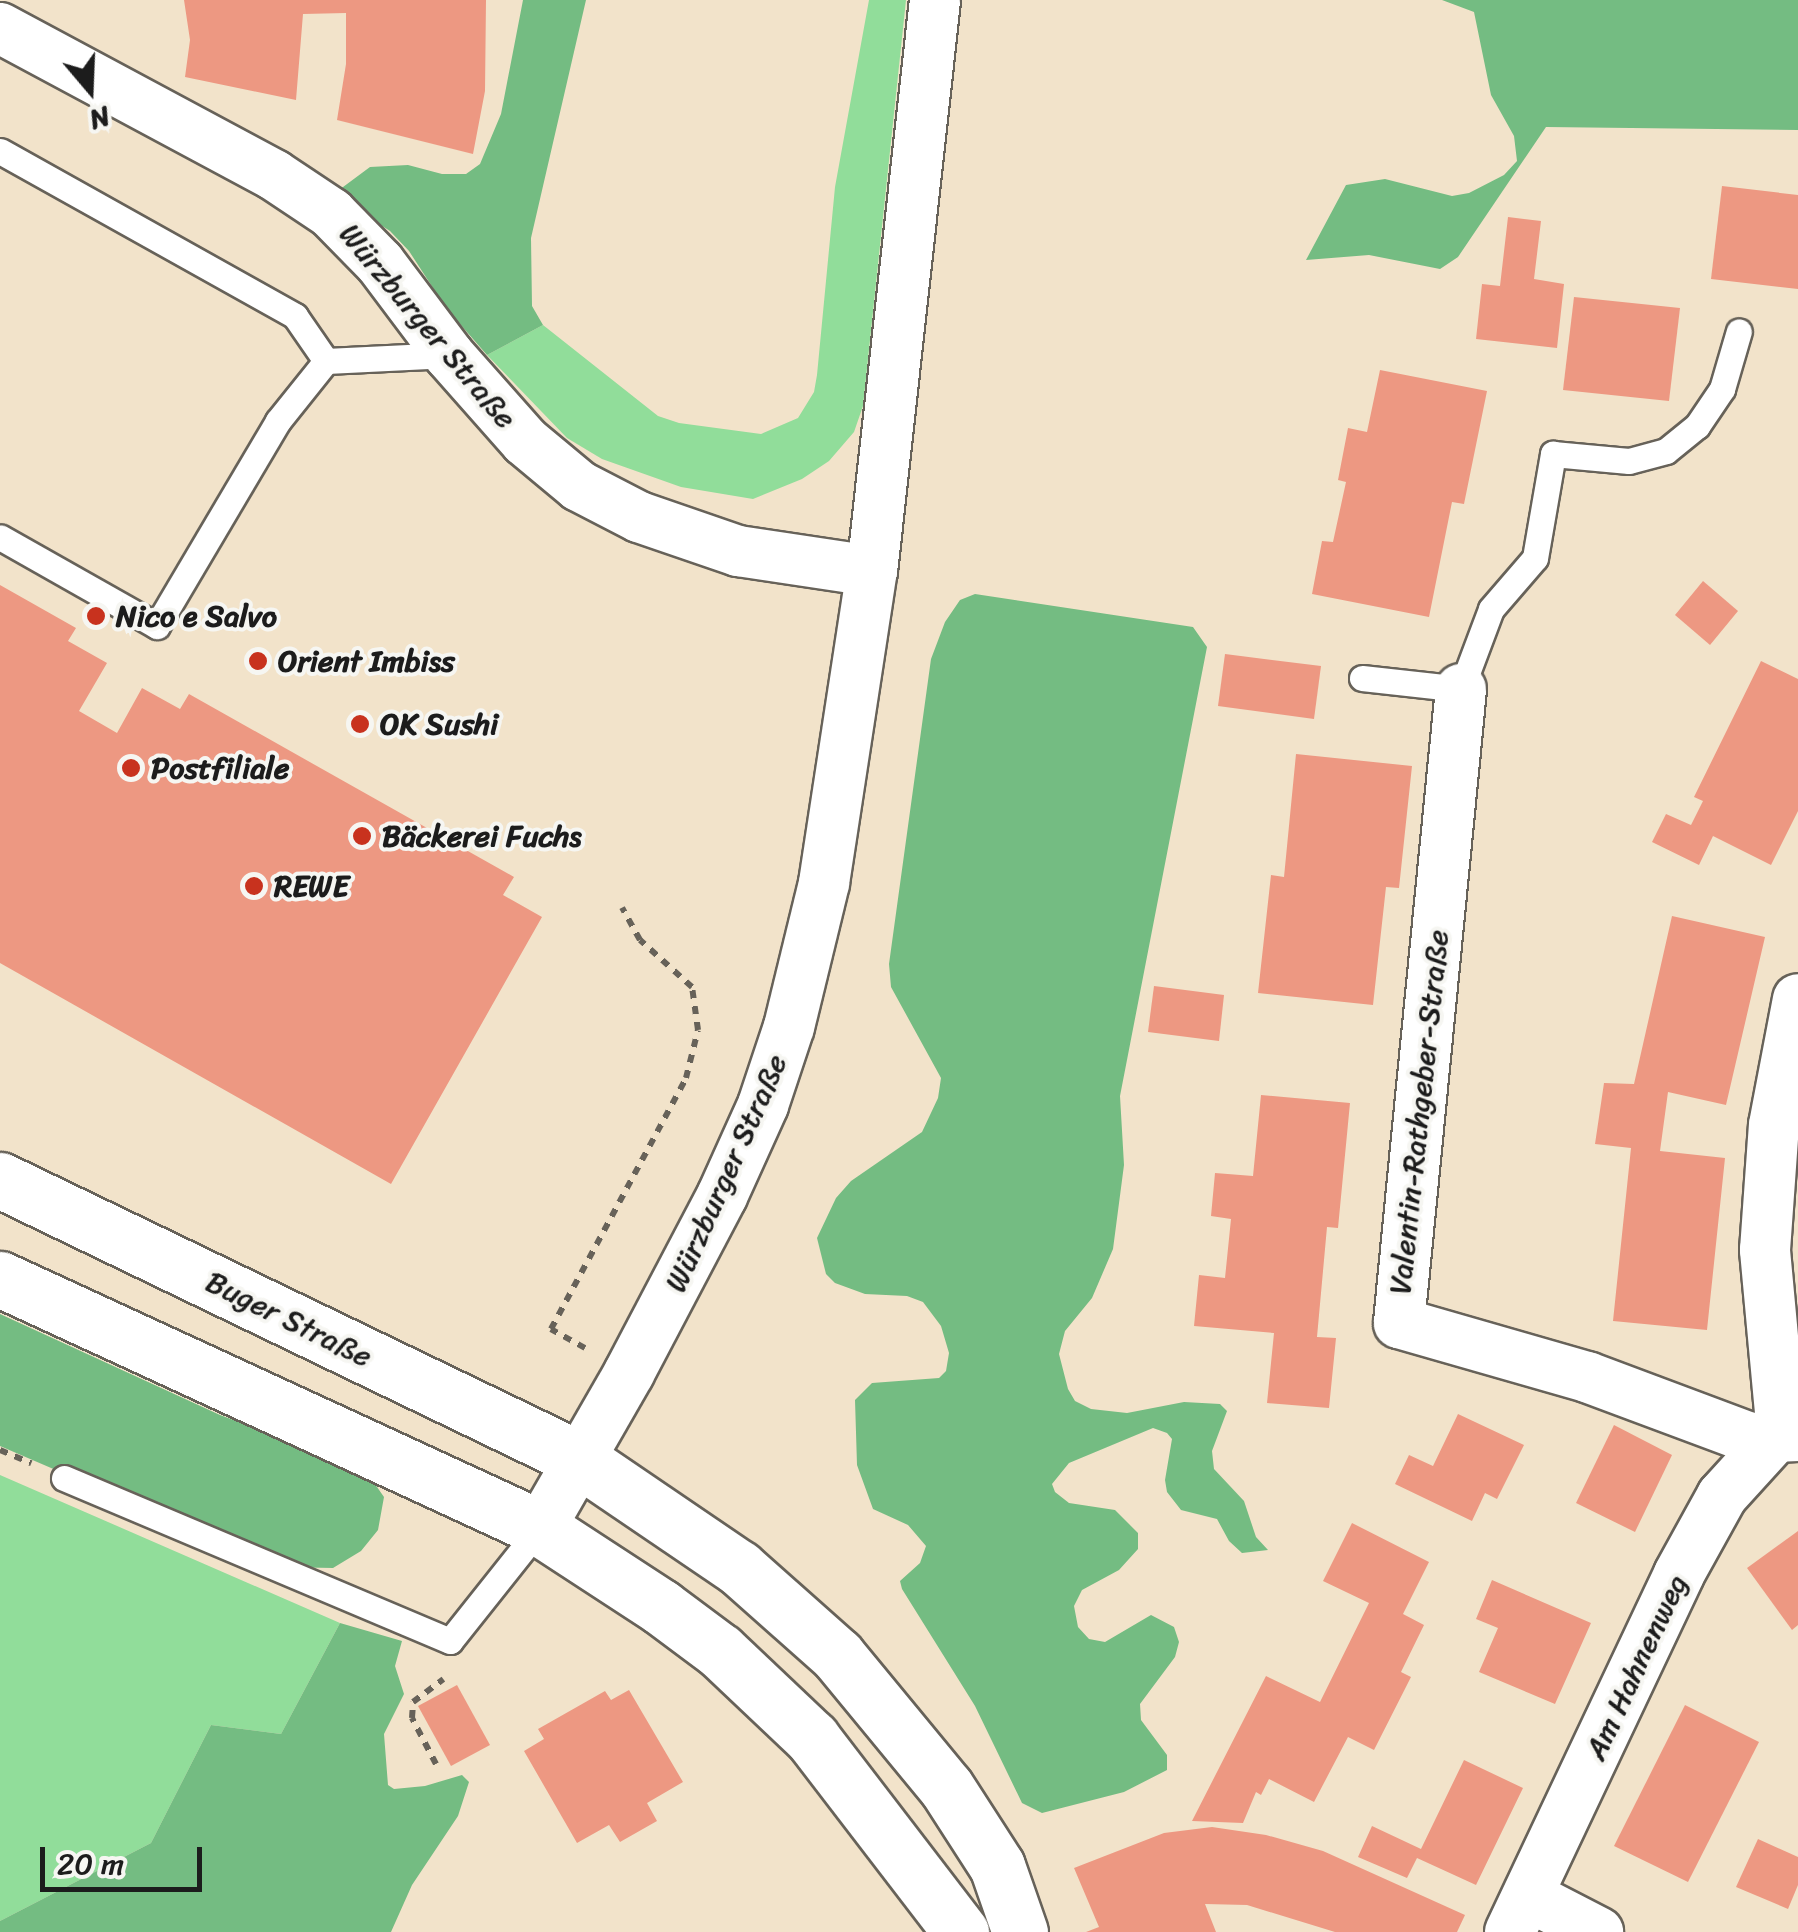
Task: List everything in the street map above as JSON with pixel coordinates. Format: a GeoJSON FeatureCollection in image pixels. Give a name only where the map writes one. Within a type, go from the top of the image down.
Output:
{"type":"FeatureCollection","features":[{"type":"Feature","properties":{"kind":"street","name":"Würzburger Straße"},"geometry":{"type":"LineString","coordinates":[[540,1528],[629,1374],[722,1196],[763,1105],[790,1028],[824,883],[872,571],[935,0]]}},
{"type":"Feature","properties":{"kind":"street","name":"Würzburger Straße"},"geometry":{"type":"LineString","coordinates":[[0,28],[274,175],[331,213],[380,263],[448,355],[525,441],[579,486],[639,518],[738,551],[872,571]]}},
{"type":"Feature","properties":{"kind":"street","name":"Valentin-Rathgeber-Straße"},"geometry":{"type":"LineString","coordinates":[[1461,688],[1398,1322],[1586,1377],[1750,1438],[1786,1438]]}},
{"type":"Feature","properties":{"kind":"street"},"geometry":{"type":"LineString","coordinates":[[1786,1438],[1781,1423],[1764,1250],[1774,1125],[1798,998]]}},
{"type":"Feature","properties":{"kind":"street","name":"Buger Straße"},"geometry":{"type":"LineString","coordinates":[[0,1180],[578,1458]]}},
{"type":"Feature","properties":{"kind":"street"},"geometry":{"type":"LineString","coordinates":[[0,1280],[540,1528],[662,1607],[771,1696],[854,1788],[961,1932]]}},
{"type":"Feature","properties":{"kind":"street","name":"Am Hahnenweg"},"geometry":{"type":"LineString","coordinates":[[1519,1914],[1679,1574],[1722,1496],[1786,1438]]}},
{"type":"Feature","properties":{"kind":"street"},"geometry":{"type":"LineString","coordinates":[[578,1458],[739,1568],[837,1655],[946,1786],[997,1866],[1020,1932]]}},
{"type":"Feature","properties":{"kind":"street"},"geometry":{"type":"LineString","coordinates":[[1519,1914],[1598,1932]]}},
{"type":"Feature","properties":{"kind":"lane"},"geometry":{"type":"LineString","coordinates":[[0,150],[295,316],[326,361]]}},
{"type":"Feature","properties":{"kind":"lane"},"geometry":{"type":"LineString","coordinates":[[1362,678],[1461,688],[1491,609],[1535,558],[1553,454],[1629,461],[1666,451],[1697,426],[1722,389],[1739,331]]}},
{"type":"Feature","properties":{"kind":"lane"},"geometry":{"type":"LineString","coordinates":[[0,538],[157,626],[278,421],[326,361],[448,355]]}},
{"type":"Feature","properties":{"kind":"lane"},"geometry":{"type":"LineString","coordinates":[[64,1478],[450,1641],[540,1528]]}},
{"type":"Feature","properties":{"kind":"path"},"geometry":{"type":"LineString","coordinates":[[622,908],[640,940],[692,987],[698,1030],[686,1078],[551,1329],[629,1374]]}},
{"type":"Feature","properties":{"kind":"path"},"geometry":{"type":"LineString","coordinates":[[436,1764],[412,1718],[413,1702],[458,1667],[450,1641]]}},
{"type":"Feature","properties":{"kind":"green space"},"geometry":{"type":"Polygon","coordinates":[[[523,0],[586,0],[531,238],[532,306],[543,325],[487,355],[446,308],[409,251],[390,231],[345,202],[339,190],[370,167],[408,165],[442,174],[466,174],[480,164],[501,114],[523,0]]]}},
{"type":"Feature","properties":{"kind":"green space"},"geometry":{"type":"Polygon","coordinates":[[[869,0],[906,0],[863,406],[854,432],[829,461],[802,479],[753,499],[681,487],[602,459],[567,438],[487,355],[543,325],[658,416],[679,423],[761,434],[798,418],[814,392],[817,375],[835,187],[869,0]]]}},
{"type":"Feature","properties":{"kind":"green space"},"geometry":{"type":"Polygon","coordinates":[[[1442,0],[1798,0],[1798,130],[1546,127],[1458,257],[1440,269],[1369,255],[1306,260],[1346,185],[1385,179],[1452,196],[1469,193],[1504,175],[1517,161],[1514,136],[1491,95],[1474,12],[1442,0]]]}},
{"type":"Feature","properties":{"kind":"green space"},"geometry":{"type":"Polygon","coordinates":[[[975,594],[1193,627],[1207,647],[1120,1096],[1124,1165],[1113,1249],[1092,1298],[1065,1331],[1059,1354],[1068,1389],[1075,1401],[1091,1409],[1127,1413],[1184,1402],[1220,1404],[1227,1411],[1212,1451],[1214,1469],[1244,1501],[1256,1537],[1268,1550],[1242,1553],[1229,1541],[1217,1519],[1181,1510],[1167,1492],[1165,1480],[1172,1439],[1167,1433],[1153,1428],[1069,1463],[1052,1484],[1055,1492],[1069,1503],[1115,1510],[1138,1533],[1138,1549],[1119,1570],[1082,1590],[1074,1606],[1078,1627],[1089,1639],[1105,1642],[1151,1615],[1174,1627],[1179,1642],[1175,1657],[1140,1704],[1141,1720],[1167,1755],[1167,1770],[1124,1792],[1042,1813],[1022,1803],[975,1706],[902,1589],[900,1581],[920,1563],[926,1546],[908,1525],[873,1509],[857,1465],[855,1400],[872,1383],[939,1378],[946,1371],[949,1353],[941,1326],[923,1302],[907,1296],[865,1294],[835,1283],[826,1274],[817,1238],[836,1198],[851,1181],[922,1132],[938,1098],[941,1078],[891,987],[889,964],[931,659],[945,622],[960,600],[975,594]]]}},
{"type":"Feature","properties":{"kind":"green space"},"geometry":{"type":"Polygon","coordinates":[[[0,1314],[220,1415],[328,1455],[370,1477],[384,1497],[378,1530],[361,1551],[333,1568],[281,1567],[0,1446],[0,1314]]]}},
{"type":"Feature","properties":{"kind":"green space"},"geometry":{"type":"Polygon","coordinates":[[[0,1475],[340,1623],[281,1734],[211,1725],[151,1843],[0,1921],[0,1475]]]}},
{"type":"Feature","properties":{"kind":"green space"},"geometry":{"type":"Polygon","coordinates":[[[340,1623],[402,1641],[395,1666],[404,1694],[384,1734],[388,1785],[394,1789],[425,1786],[462,1775],[469,1782],[458,1816],[412,1885],[391,1932],[0,1932],[0,1921],[151,1843],[211,1725],[281,1734],[340,1623]]]}},
{"type":"Feature","properties":{"kind":"building"},"geometry":{"type":"Polygon","coordinates":[[[184,0],[486,0],[485,91],[473,154],[337,120],[346,64],[346,13],[303,14],[296,100],[185,77],[190,40],[184,0]]]}},
{"type":"Feature","properties":{"kind":"building"},"geometry":{"type":"Polygon","coordinates":[[[1722,186],[1798,195],[1798,289],[1711,279],[1722,186]]]}},
{"type":"Feature","properties":{"kind":"building"},"geometry":{"type":"Polygon","coordinates":[[[1508,217],[1541,221],[1534,279],[1564,284],[1557,348],[1476,339],[1482,284],[1500,286],[1508,217]]]}},
{"type":"Feature","properties":{"kind":"building"},"geometry":{"type":"Polygon","coordinates":[[[1574,297],[1680,308],[1669,401],[1563,390],[1574,297]]]}},
{"type":"Feature","properties":{"kind":"building"},"geometry":{"type":"Polygon","coordinates":[[[1380,370],[1487,391],[1464,504],[1452,502],[1429,617],[1312,594],[1322,541],[1333,542],[1346,482],[1338,480],[1348,428],[1367,432],[1380,370]]]}},
{"type":"Feature","properties":{"kind":"building"},"geometry":{"type":"Polygon","coordinates":[[[1703,581],[1738,611],[1710,645],[1675,615],[1703,581]]]}},
{"type":"Feature","properties":{"kind":"building","name":"REWE"},"geometry":{"type":"Polygon","coordinates":[[[0,585],[76,628],[68,641],[107,663],[79,711],[117,733],[142,688],[180,709],[189,694],[514,877],[503,895],[542,917],[391,1184],[0,963],[0,585]]]}},
{"type":"Feature","properties":{"kind":"building"},"geometry":{"type":"Polygon","coordinates":[[[1225,654],[1321,666],[1314,719],[1218,706],[1225,654]]]}},
{"type":"Feature","properties":{"kind":"building"},"geometry":{"type":"Polygon","coordinates":[[[1761,661],[1798,679],[1798,811],[1771,865],[1713,836],[1699,865],[1652,842],[1666,814],[1691,825],[1703,801],[1694,797],[1761,661]]]}},
{"type":"Feature","properties":{"kind":"building"},"geometry":{"type":"Polygon","coordinates":[[[1296,754],[1412,766],[1399,888],[1386,887],[1373,1005],[1258,993],[1271,875],[1284,877],[1296,754]]]}},
{"type":"Feature","properties":{"kind":"building"},"geometry":{"type":"Polygon","coordinates":[[[1672,916],[1765,937],[1726,1105],[1668,1092],[1660,1151],[1725,1158],[1707,1330],[1613,1321],[1631,1148],[1595,1144],[1604,1083],[1634,1084],[1672,916]]]}},
{"type":"Feature","properties":{"kind":"building"},"geometry":{"type":"Polygon","coordinates":[[[1154,986],[1224,995],[1219,1041],[1148,1032],[1154,986]]]}},
{"type":"Feature","properties":{"kind":"building"},"geometry":{"type":"Polygon","coordinates":[[[1261,1095],[1350,1103],[1338,1228],[1327,1227],[1317,1337],[1336,1338],[1329,1408],[1267,1403],[1274,1333],[1194,1326],[1199,1275],[1225,1278],[1231,1219],[1211,1216],[1215,1173],[1253,1176],[1261,1095]]]}},
{"type":"Feature","properties":{"kind":"building"},"geometry":{"type":"Polygon","coordinates":[[[1458,1414],[1524,1445],[1497,1499],[1485,1493],[1472,1521],[1395,1484],[1409,1455],[1433,1466],[1458,1414]]]}},
{"type":"Feature","properties":{"kind":"building"},"geometry":{"type":"Polygon","coordinates":[[[1614,1425],[1672,1455],[1635,1532],[1576,1503],[1614,1425]]]}},
{"type":"Feature","properties":{"kind":"building"},"geometry":{"type":"Polygon","coordinates":[[[1352,1523],[1429,1562],[1403,1614],[1424,1625],[1401,1672],[1411,1677],[1374,1750],[1348,1737],[1314,1802],[1269,1779],[1261,1795],[1256,1792],[1243,1823],[1192,1821],[1266,1676],[1320,1702],[1369,1603],[1323,1581],[1352,1523]]]}},
{"type":"Feature","properties":{"kind":"building"},"geometry":{"type":"Polygon","coordinates":[[[1798,1531],[1798,1625],[1792,1630],[1747,1568],[1798,1531]]]}},
{"type":"Feature","properties":{"kind":"building"},"geometry":{"type":"Polygon","coordinates":[[[1492,1580],[1591,1623],[1555,1704],[1479,1672],[1498,1628],[1476,1619],[1492,1580]]]}},
{"type":"Feature","properties":{"kind":"building"},"geometry":{"type":"Polygon","coordinates":[[[457,1685],[490,1745],[451,1766],[418,1706],[457,1685]]]}},
{"type":"Feature","properties":{"kind":"building"},"geometry":{"type":"Polygon","coordinates":[[[629,1690],[683,1782],[647,1803],[657,1821],[620,1842],[609,1825],[577,1843],[524,1751],[544,1739],[538,1729],[605,1691],[611,1700],[629,1690]]]}},
{"type":"Feature","properties":{"kind":"building"},"geometry":{"type":"Polygon","coordinates":[[[1685,1705],[1759,1742],[1688,1882],[1614,1846],[1685,1705]]]}},
{"type":"Feature","properties":{"kind":"building"},"geometry":{"type":"Polygon","coordinates":[[[1464,1760],[1523,1788],[1476,1885],[1417,1858],[1407,1878],[1358,1857],[1372,1826],[1421,1849],[1464,1760]]]}},
{"type":"Feature","properties":{"kind":"building"},"geometry":{"type":"Polygon","coordinates":[[[1212,1827],[1266,1835],[1323,1851],[1465,1915],[1457,1932],[1335,1932],[1247,1905],[1205,1904],[1216,1932],[1086,1932],[1099,1927],[1074,1868],[1164,1833],[1212,1827]]]}},
{"type":"Feature","properties":{"kind":"building"},"geometry":{"type":"Polygon","coordinates":[[[1758,1839],[1798,1857],[1798,1885],[1788,1909],[1736,1887],[1758,1839]]]}},
{"type":"Feature","properties":{"kind":"place","name":"Nico e Salvo"},"geometry":{"type":"Point","coordinates":[96,616]}},
{"type":"Feature","properties":{"kind":"place","name":"Orient Imbiss"},"geometry":{"type":"Point","coordinates":[258,661]}},
{"type":"Feature","properties":{"kind":"place","name":"OK Sushi"},"geometry":{"type":"Point","coordinates":[360,724]}},
{"type":"Feature","properties":{"kind":"place","name":"Postfiliale"},"geometry":{"type":"Point","coordinates":[131,768]}},
{"type":"Feature","properties":{"kind":"place","name":"Bäckerei Fuchs"},"geometry":{"type":"Point","coordinates":[362,836]}},
{"type":"Feature","properties":{"kind":"place","name":"REWE"},"geometry":{"type":"Point","coordinates":[254,886]}}]}
